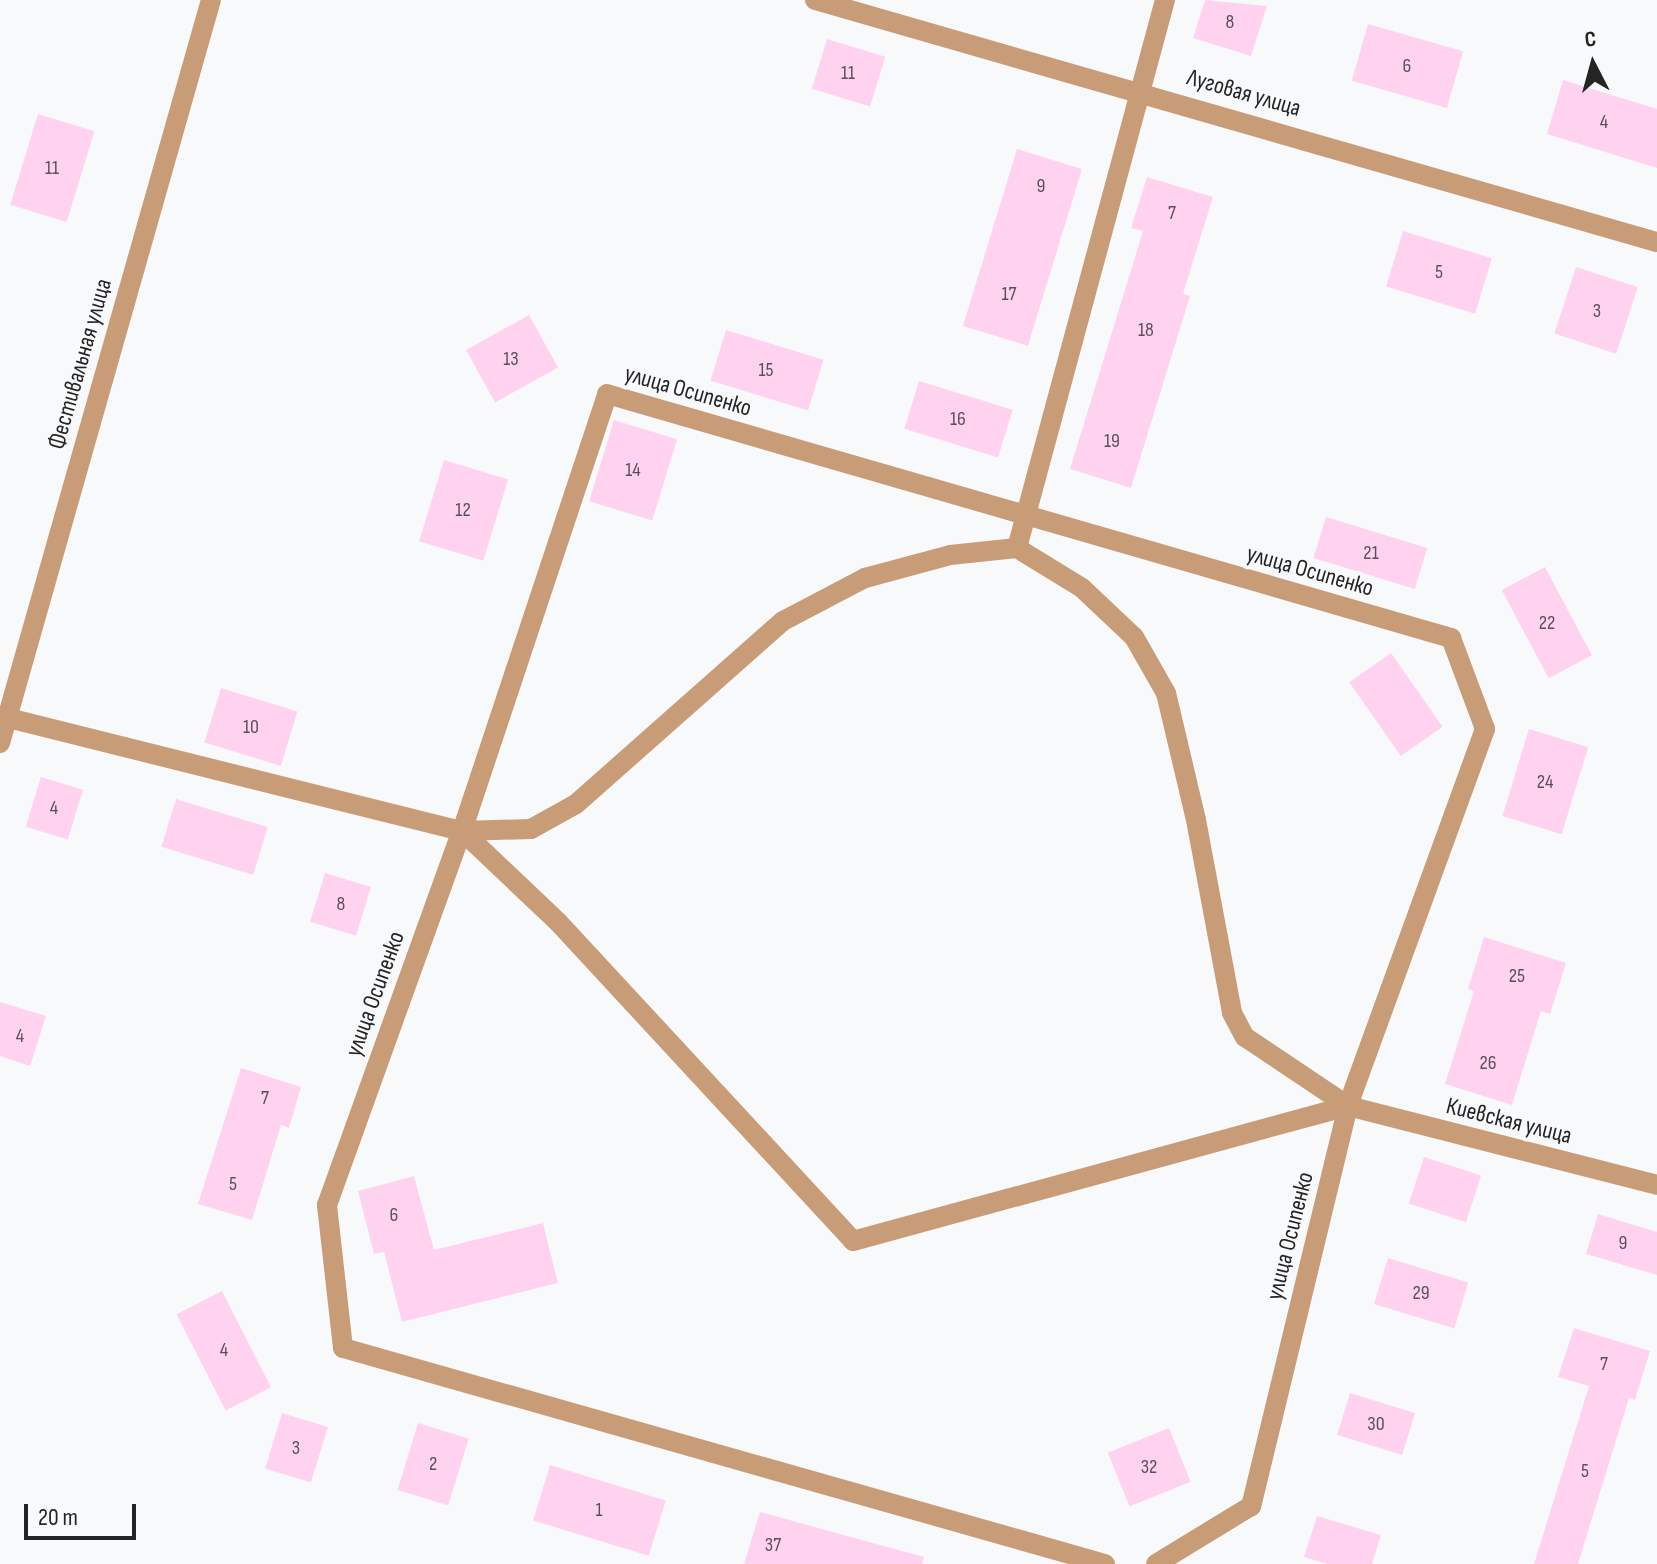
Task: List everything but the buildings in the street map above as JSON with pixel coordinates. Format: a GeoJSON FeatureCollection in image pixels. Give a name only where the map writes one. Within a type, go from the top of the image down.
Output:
{"type":"FeatureCollection","features":[{"type":"Feature","properties":{"kind":"street","name":"Фестивальная улица"},"geometry":{"type":"LineString","coordinates":[[0,743],[4,717],[211,0]]}},
{"type":"Feature","properties":{"kind":"street","name":"Луговая улица"},"geometry":{"type":"LineString","coordinates":[[815,0],[1139,89],[1657,242]]}},
{"type":"Feature","properties":{"kind":"street"},"geometry":{"type":"LineString","coordinates":[[1017,548],[1165,0]]}},
{"type":"Feature","properties":{"kind":"street","name":"улица Осипенко"},"geometry":{"type":"LineString","coordinates":[[1105,1564],[343,1348],[327,1205],[462,831],[607,394],[1451,638],[1485,729],[1348,1106],[1251,1506],[1156,1564]]}},
{"type":"Feature","properties":{"kind":"street"},"geometry":{"type":"LineString","coordinates":[[4,717],[462,831],[531,829],[555,820],[783,621],[865,578],[950,555],[1017,548],[1082,588],[1134,637],[1166,693],[1196,820],[1232,1013],[1245,1037],[1348,1106]]}},
{"type":"Feature","properties":{"kind":"street"},"geometry":{"type":"LineString","coordinates":[[462,831],[558,922],[853,1241],[1348,1106]]}},
{"type":"Feature","properties":{"kind":"street","name":"Киевская улица"},"geometry":{"type":"LineString","coordinates":[[1348,1106],[1657,1185]]}}]}
